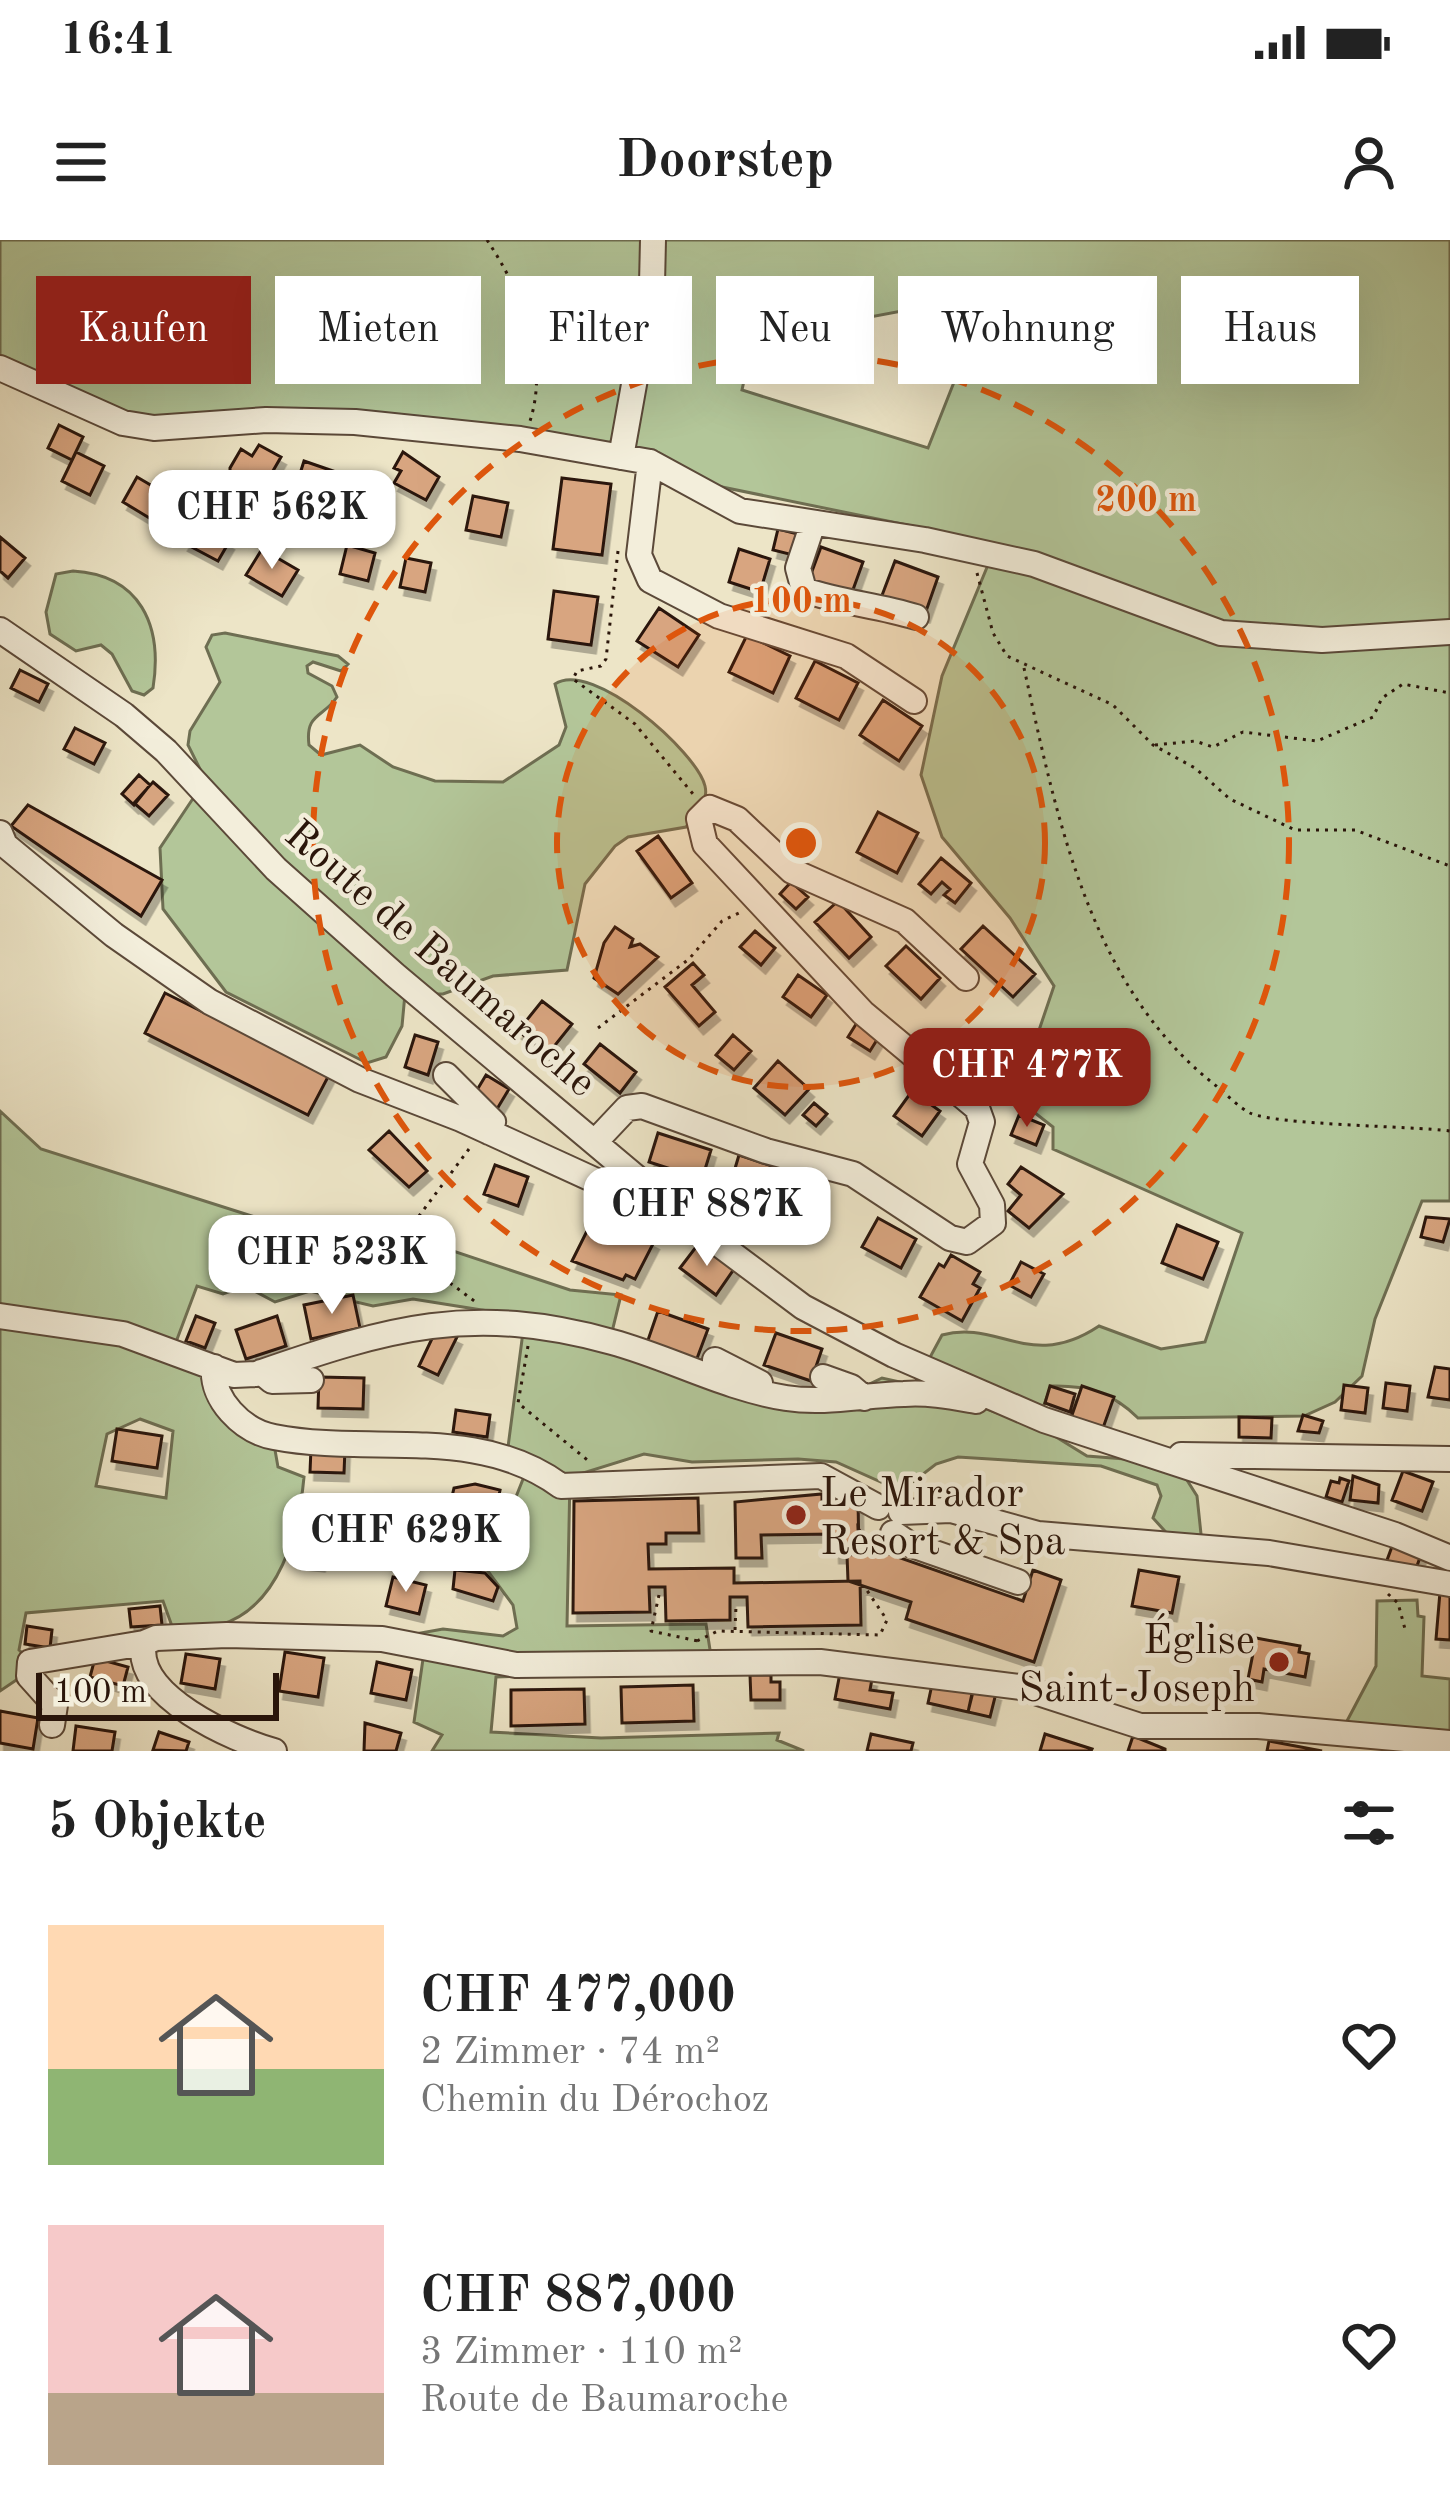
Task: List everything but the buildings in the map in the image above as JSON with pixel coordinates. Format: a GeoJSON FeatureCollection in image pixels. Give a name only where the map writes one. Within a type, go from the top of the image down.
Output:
{"type":"FeatureCollection","features":[{"type":"Feature","properties":{"kind":"street"},"geometry":{"type":"LineString","coordinates":[[621,457],[652,284],[652,240]]}},
{"type":"Feature","properties":{"kind":"street"},"geometry":{"type":"LineString","coordinates":[[0,368],[123,423],[154,428],[266,420],[355,422],[520,439],[650,462],[740,511],[1034,564],[1221,633],[1322,640],[1450,632]]}},
{"type":"Feature","properties":{"kind":"street"},"geometry":{"type":"LineString","coordinates":[[650,462],[639,554],[658,588],[719,616],[846,656],[914,700]]}},
{"type":"Feature","properties":{"kind":"street"},"geometry":{"type":"LineString","coordinates":[[813,523],[798,568],[804,590],[855,608],[880,606],[916,617]]}},
{"type":"Feature","properties":{"kind":"street","name":"Route de Baumaroche"},"geometry":{"type":"LineString","coordinates":[[0,630],[138,727],[276,869],[688,1221],[803,1307],[992,1400],[1395,1535],[1450,1558]]}},
{"type":"Feature","properties":{"kind":"street"},"geometry":{"type":"LineString","coordinates":[[595,1142],[627,1108],[642,1106],[766,1151],[853,1174],[950,1238],[967,1242],[993,1223],[992,1205],[970,1164],[982,1122],[976,1108],[863,1013],[705,844],[703,812],[725,810],[792,871],[905,921],[966,978]]}},
{"type":"Feature","properties":{"kind":"street"},"geometry":{"type":"LineString","coordinates":[[0,833],[5,845],[114,935],[210,1002],[480,1139],[688,1221]]}},
{"type":"Feature","properties":{"kind":"street"},"geometry":{"type":"LineString","coordinates":[[446,1075],[494,1122],[480,1139]]}},
{"type":"Feature","properties":{"kind":"street"},"geometry":{"type":"LineString","coordinates":[[0,1316],[123,1334],[233,1375],[261,1372],[398,1329],[483,1320],[610,1341],[704,1376],[782,1397],[818,1402],[905,1393],[992,1400]]}},
{"type":"Feature","properties":{"kind":"street"},"geometry":{"type":"LineString","coordinates":[[398,1329],[427,1340]]}},
{"type":"Feature","properties":{"kind":"street"},"geometry":{"type":"LineString","coordinates":[[715,1360],[782,1397]]}},
{"type":"Feature","properties":{"kind":"street"},"geometry":{"type":"LineString","coordinates":[[214,1367],[212,1383],[220,1400],[246,1424],[270,1437],[418,1443],[498,1456],[531,1464],[561,1486],[821,1476],[890,1517],[909,1544],[1018,1582]]}},
{"type":"Feature","properties":{"kind":"street"},"geometry":{"type":"LineString","coordinates":[[261,1372],[272,1381],[311,1381]]}},
{"type":"Feature","properties":{"kind":"street"},"geometry":{"type":"LineString","coordinates":[[824,1377],[864,1398]]}},
{"type":"Feature","properties":{"kind":"street"},"geometry":{"type":"LineString","coordinates":[[1161,1457],[1450,1459]]}},
{"type":"Feature","properties":{"kind":"street"},"geometry":{"type":"LineString","coordinates":[[890,1517],[951,1510],[1038,1534],[1269,1553],[1450,1584]]}},
{"type":"Feature","properties":{"kind":"street"},"geometry":{"type":"LineString","coordinates":[[52,1725],[55,1706],[29,1676],[30,1662],[227,1635],[382,1639],[516,1665],[820,1662],[1020,1688],[1140,1726],[1258,1726],[1450,1743]]}},
{"type":"Feature","properties":{"kind":"street"},"geometry":{"type":"LineString","coordinates":[[144,1643],[142,1655],[153,1679],[186,1711],[220,1732],[274,1751]]}},
{"type":"Feature","properties":{"kind":"path"},"geometry":{"type":"LineString","coordinates":[[487,240],[518,286],[530,337],[536,381],[532,417],[520,439]]}},
{"type":"Feature","properties":{"kind":"path"},"geometry":{"type":"LineString","coordinates":[[618,545],[606,659],[601,666],[577,671],[573,679],[635,724],[688,783],[703,812]]}},
{"type":"Feature","properties":{"kind":"path"},"geometry":{"type":"LineString","coordinates":[[972,550],[993,633],[1007,656],[1024,668],[1113,705],[1153,745],[1172,752],[1230,799],[1268,820],[1295,830],[1355,830],[1450,866]]}},
{"type":"Feature","properties":{"kind":"path"},"geometry":{"type":"LineString","coordinates":[[1024,668],[1046,765],[1093,916],[1146,1015],[1192,1067],[1251,1114],[1450,1130]]}},
{"type":"Feature","properties":{"kind":"path"},"geometry":{"type":"LineString","coordinates":[[1153,745],[1195,741],[1213,747],[1243,732],[1317,741],[1373,717],[1382,698],[1403,684],[1450,693]]}},
{"type":"Feature","properties":{"kind":"path"},"geometry":{"type":"LineString","coordinates":[[598,1028],[670,975],[722,921],[745,907]]}},
{"type":"Feature","properties":{"kind":"path"},"geometry":{"type":"LineString","coordinates":[[480,1139],[419,1216],[411,1254],[476,1302],[483,1320]]}},
{"type":"Feature","properties":{"kind":"path"},"geometry":{"type":"LineString","coordinates":[[530,1331],[518,1403],[596,1467]]}},
{"type":"Feature","properties":{"kind":"path"},"geometry":{"type":"LineString","coordinates":[[698,1641],[718,1631],[880,1635],[887,1620],[864,1586]]}},
{"type":"Feature","properties":{"kind":"path"},"geometry":{"type":"LineString","coordinates":[[1387,1592],[1397,1604],[1405,1629]]}},
{"type":"Feature","properties":{"kind":"path"},"geometry":{"type":"LineString","coordinates":[[659,1595],[652,1631],[720,1644]]}},
{"type":"Feature","properties":{"kind":"path"},"geometry":{"type":"LineString","coordinates":[[734,1632],[736,1606]]}},
{"type":"Feature","properties":{"kind":"green space"},"geometry":{"type":"Polygon","coordinates":[[[0,240],[1450,240],[1450,1201],[1422,1201],[1375,1319],[1362,1376],[1335,1402],[1304,1416],[1138,1418],[1109,1397],[1064,1386],[1051,1386],[1041,1413],[928,1361],[942,1335],[962,1332],[1053,1345],[1099,1326],[1161,1349],[1205,1342],[1242,1233],[1053,1149],[1053,1127],[1016,1098],[1054,986],[1010,918],[942,837],[921,775],[942,676],[995,548],[941,532],[610,464],[436,437],[267,429],[193,435],[0,378],[0,240]]]}},
{"type":"Feature","properties":{"kind":"green space"},"geometry":{"type":"Polygon","coordinates":[[[73,571],[115,582],[142,607],[150,624],[155,665],[153,688],[144,695],[132,691],[112,654],[101,645],[76,651],[50,634],[46,612],[56,574],[73,571]]]}},
{"type":"Feature","properties":{"kind":"green space"},"geometry":{"type":"Polygon","coordinates":[[[225,633],[338,656],[348,664],[341,671],[313,662],[307,666],[308,673],[332,686],[337,697],[310,727],[309,745],[321,755],[360,745],[393,767],[435,781],[503,782],[559,745],[566,727],[555,684],[572,680],[617,696],[664,732],[698,771],[706,792],[703,803],[686,827],[628,837],[615,846],[585,884],[567,970],[493,976],[443,994],[405,994],[402,1026],[386,1057],[367,1063],[226,992],[163,909],[160,848],[196,794],[201,771],[188,745],[190,731],[220,682],[206,647],[212,635],[225,633]]]}},
{"type":"Feature","properties":{"kind":"green space"},"geometry":{"type":"Polygon","coordinates":[[[0,1111],[41,1149],[324,1239],[398,1255],[411,1218],[437,1224],[432,1244],[570,1290],[621,1295],[611,1336],[786,1410],[811,1412],[882,1378],[936,1390],[1048,1432],[1087,1456],[1125,1459],[1185,1477],[1197,1496],[1201,1534],[1196,1540],[1173,1540],[1153,1518],[1161,1496],[1157,1485],[1101,1466],[958,1457],[936,1464],[901,1491],[836,1462],[692,1462],[644,1454],[570,1477],[567,1626],[706,1624],[713,1669],[496,1677],[491,1732],[601,1738],[779,1733],[777,1740],[804,1751],[432,1751],[442,1735],[414,1722],[423,1659],[404,1636],[443,1629],[503,1636],[517,1628],[513,1605],[487,1570],[527,1469],[508,1447],[523,1332],[494,1312],[413,1299],[373,1306],[310,1291],[275,1302],[245,1286],[223,1294],[197,1286],[176,1342],[272,1433],[278,1467],[304,1477],[283,1564],[258,1602],[215,1627],[173,1629],[163,1601],[26,1613],[19,1650],[37,1666],[0,1691],[0,1111]],[[140,1419],[107,1434],[96,1486],[166,1498],[173,1431],[140,1419]]]}},
{"type":"Feature","properties":{"kind":"green space"},"geometry":{"type":"Polygon","coordinates":[[[1417,1600],[1418,1616],[1424,1617],[1422,1676],[1450,1679],[1450,1751],[1338,1738],[1376,1666],[1377,1601],[1417,1600]]]}},
{"type":"Feature","properties":{"kind":"place","name":"Le Mirador Resort & Spa"},"geometry":{"type":"Point","coordinates":[796,1515]}},
{"type":"Feature","properties":{"kind":"place","name":"Église Saint-Joseph"},"geometry":{"type":"Point","coordinates":[1279,1662]}}]}
